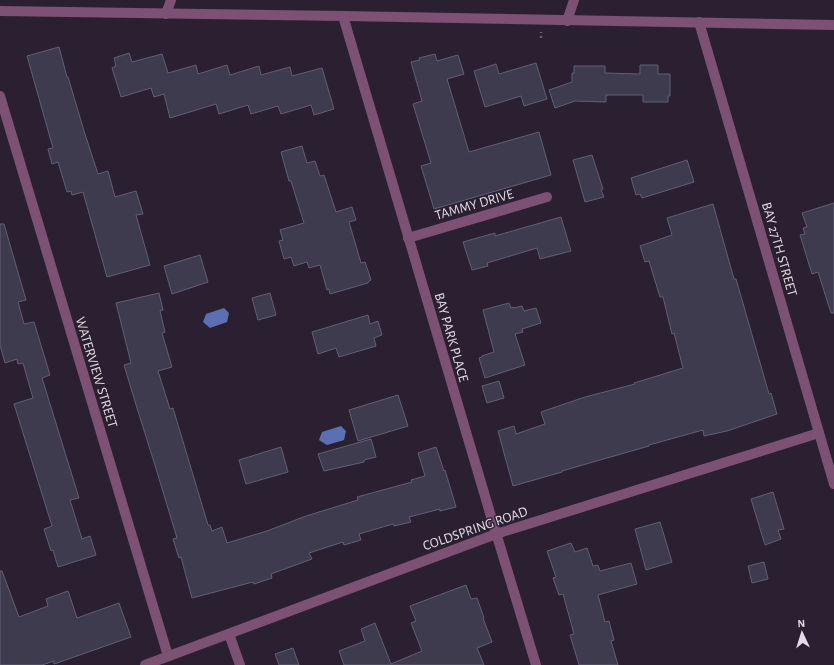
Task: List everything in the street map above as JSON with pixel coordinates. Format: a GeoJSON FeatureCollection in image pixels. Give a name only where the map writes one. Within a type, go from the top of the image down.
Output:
{"type":"FeatureCollection","features":[{"type":"Feature","properties":{"kind":"street"},"geometry":{"type":"LineString","coordinates":[[166,14],[171,0]]}},
{"type":"Feature","properties":{"kind":"street"},"geometry":{"type":"LineString","coordinates":[[567,21],[574,0]]}},
{"type":"Feature","properties":{"kind":"street"},"geometry":{"type":"LineString","coordinates":[[0,11],[834,25]]}},
{"type":"Feature","properties":{"kind":"street","name":"BAY PARK PLACE"},"geometry":{"type":"LineString","coordinates":[[343,16],[536,665]]}},
{"type":"Feature","properties":{"kind":"street","name":"BAY 27TH STREET"},"geometry":{"type":"LineString","coordinates":[[698,22],[834,484]]}},
{"type":"Feature","properties":{"kind":"street","name":"WATERVIEW STREET"},"geometry":{"type":"LineString","coordinates":[[0,96],[168,656]]}},
{"type":"Feature","properties":{"kind":"street","name":"TAMMY DRIVE"},"geometry":{"type":"LineString","coordinates":[[408,238],[547,197]]}},
{"type":"Feature","properties":{"kind":"street","name":"COLDSPRING ROAD"},"geometry":{"type":"LineString","coordinates":[[145,665],[496,534],[819,433]]}},
{"type":"Feature","properties":{"kind":"street"},"geometry":{"type":"LineString","coordinates":[[229,634],[240,665]]}},
{"type":"Feature","properties":{"kind":"water"},"geometry":{"type":"Polygon","coordinates":[[[224,308],[229,313],[227,322],[210,328],[203,322],[206,314],[224,308]]]}},
{"type":"Feature","properties":{"kind":"water"},"geometry":{"type":"Polygon","coordinates":[[[341,426],[346,431],[344,440],[327,445],[319,440],[322,432],[341,426]]]}},
{"type":"Feature","properties":{"kind":"building"},"geometry":{"type":"Polygon","coordinates":[[[59,47],[98,174],[108,171],[115,197],[136,191],[143,214],[136,215],[150,265],[107,277],[83,192],[72,195],[71,191],[67,192],[58,162],[52,164],[48,149],[53,148],[27,56],[59,47]]]}},
{"type":"Feature","properties":{"kind":"building"},"geometry":{"type":"Polygon","coordinates":[[[129,53],[132,62],[162,54],[168,73],[196,65],[198,74],[227,65],[230,75],[259,66],[261,75],[290,67],[292,76],[322,68],[334,109],[314,115],[311,105],[281,114],[278,106],[251,114],[248,105],[219,114],[216,104],[170,118],[164,94],[154,97],[151,88],[121,97],[112,68],[116,66],[114,58],[129,53]]]}},
{"type":"Feature","properties":{"kind":"building"},"geometry":{"type":"Polygon","coordinates":[[[435,54],[437,61],[458,55],[464,74],[447,79],[469,152],[539,132],[551,175],[434,209],[421,166],[431,163],[413,104],[422,101],[411,62],[420,60],[419,58],[435,54]]]}},
{"type":"Feature","properties":{"kind":"building"},"geometry":{"type":"Polygon","coordinates":[[[536,63],[547,99],[524,106],[521,96],[485,107],[474,71],[496,64],[499,74],[536,63]]]}},
{"type":"Feature","properties":{"kind":"building"},"geometry":{"type":"Polygon","coordinates":[[[640,65],[658,65],[658,74],[670,74],[670,96],[668,96],[668,102],[643,102],[643,95],[606,95],[606,102],[575,101],[555,108],[549,90],[572,82],[574,66],[605,66],[605,73],[640,74],[640,65]]]}},
{"type":"Feature","properties":{"kind":"building"},"geometry":{"type":"Polygon","coordinates":[[[302,146],[307,163],[315,161],[320,176],[324,175],[336,212],[352,207],[356,220],[349,222],[361,263],[365,262],[371,280],[368,283],[330,294],[329,289],[327,290],[320,265],[309,268],[307,262],[294,266],[291,257],[284,259],[279,241],[283,240],[280,230],[304,223],[291,181],[289,181],[281,152],[302,146]]]}},
{"type":"Feature","properties":{"kind":"building"},"geometry":{"type":"Polygon","coordinates":[[[592,155],[603,189],[601,190],[604,197],[585,202],[573,160],[592,155]]]}},
{"type":"Feature","properties":{"kind":"building"},"geometry":{"type":"Polygon","coordinates":[[[687,160],[694,182],[642,198],[640,194],[636,195],[631,178],[687,160]]]}},
{"type":"Feature","properties":{"kind":"building"},"geometry":{"type":"Polygon","coordinates":[[[834,203],[834,313],[831,313],[818,272],[812,274],[800,235],[805,234],[803,228],[807,227],[802,213],[834,203]]]}},
{"type":"Feature","properties":{"kind":"building"},"geometry":{"type":"Polygon","coordinates":[[[713,204],[769,394],[771,393],[777,414],[727,431],[704,436],[703,430],[513,486],[498,431],[514,426],[516,434],[545,424],[541,412],[585,397],[635,384],[634,383],[683,368],[674,333],[672,334],[663,297],[660,297],[649,261],[645,262],[640,246],[672,235],[667,218],[713,204]]]}},
{"type":"Feature","properties":{"kind":"building"},"geometry":{"type":"Polygon","coordinates":[[[561,217],[571,251],[540,259],[537,248],[487,263],[488,266],[472,270],[463,242],[495,233],[495,236],[561,217]]]}},
{"type":"Feature","properties":{"kind":"building"},"geometry":{"type":"Polygon","coordinates":[[[0,224],[4,224],[26,300],[18,302],[24,324],[34,322],[50,375],[42,378],[79,498],[70,500],[82,539],[90,536],[96,555],[58,567],[44,529],[52,526],[14,404],[33,398],[23,363],[18,364],[17,359],[5,363],[0,345],[0,224]]]}},
{"type":"Feature","properties":{"kind":"building"},"geometry":{"type":"Polygon","coordinates":[[[200,255],[208,282],[172,294],[164,266],[200,255]]]}},
{"type":"Feature","properties":{"kind":"building"},"geometry":{"type":"Polygon","coordinates":[[[159,293],[163,310],[160,311],[165,332],[162,333],[172,367],[158,371],[170,409],[173,408],[208,525],[210,525],[212,531],[222,527],[227,543],[358,500],[357,497],[412,482],[411,480],[425,476],[418,453],[436,447],[444,471],[445,470],[456,507],[440,511],[440,509],[409,517],[411,522],[394,526],[393,524],[359,534],[361,540],[344,545],[343,542],[309,553],[312,559],[271,574],[272,578],[254,584],[253,582],[192,598],[181,557],[179,558],[173,539],[177,538],[124,365],[131,363],[116,303],[159,293]]]}},
{"type":"Feature","properties":{"kind":"building"},"geometry":{"type":"Polygon","coordinates":[[[270,293],[276,315],[258,320],[252,298],[270,293]]]}},
{"type":"Feature","properties":{"kind":"building"},"geometry":{"type":"Polygon","coordinates":[[[509,303],[511,308],[522,306],[524,311],[536,308],[541,323],[522,329],[523,332],[515,334],[525,365],[485,378],[479,358],[494,352],[483,310],[509,303]]]}},
{"type":"Feature","properties":{"kind":"building"},"geometry":{"type":"Polygon","coordinates":[[[368,315],[370,324],[378,321],[382,335],[374,338],[376,346],[339,357],[336,348],[318,354],[312,332],[368,315]]]}},
{"type":"Feature","properties":{"kind":"building"},"geometry":{"type":"Polygon","coordinates":[[[499,381],[504,398],[487,403],[482,386],[499,381]]]}},
{"type":"Feature","properties":{"kind":"building"},"geometry":{"type":"Polygon","coordinates":[[[398,395],[408,426],[358,441],[349,410],[398,395]]]}},
{"type":"Feature","properties":{"kind":"building"},"geometry":{"type":"Polygon","coordinates":[[[371,439],[376,457],[364,460],[364,462],[324,471],[318,454],[371,439]]]}},
{"type":"Feature","properties":{"kind":"building"},"geometry":{"type":"Polygon","coordinates":[[[281,447],[288,472],[246,484],[239,460],[281,447]]]}},
{"type":"Feature","properties":{"kind":"building"},"geometry":{"type":"Polygon","coordinates":[[[773,492],[784,529],[778,530],[781,539],[765,545],[751,499],[773,492]]]}},
{"type":"Feature","properties":{"kind":"building"},"geometry":{"type":"Polygon","coordinates":[[[660,522],[672,562],[646,570],[635,529],[660,522]]]}},
{"type":"Feature","properties":{"kind":"building"},"geometry":{"type":"Polygon","coordinates":[[[571,543],[575,552],[587,548],[593,566],[598,565],[600,571],[631,563],[637,584],[598,595],[605,622],[609,621],[614,640],[611,641],[618,665],[579,665],[570,635],[574,634],[563,594],[559,595],[553,578],[556,577],[547,551],[571,543]]]}},
{"type":"Feature","properties":{"kind":"building"},"geometry":{"type":"Polygon","coordinates":[[[764,562],[768,579],[752,583],[748,566],[764,562]]]}},
{"type":"Feature","properties":{"kind":"building"},"geometry":{"type":"Polygon","coordinates":[[[0,571],[2,571],[19,617],[48,606],[46,599],[68,591],[77,618],[119,603],[131,637],[54,664],[54,661],[42,665],[0,665],[0,571]]]}},
{"type":"Feature","properties":{"kind":"building"},"geometry":{"type":"Polygon","coordinates":[[[466,585],[471,599],[477,598],[492,642],[477,648],[484,665],[344,665],[339,651],[365,641],[361,629],[375,623],[391,664],[422,651],[411,623],[416,621],[410,606],[466,585]]]}},
{"type":"Feature","properties":{"kind":"building"},"geometry":{"type":"Polygon","coordinates":[[[293,648],[299,665],[279,665],[275,654],[293,648]]]}}]}
